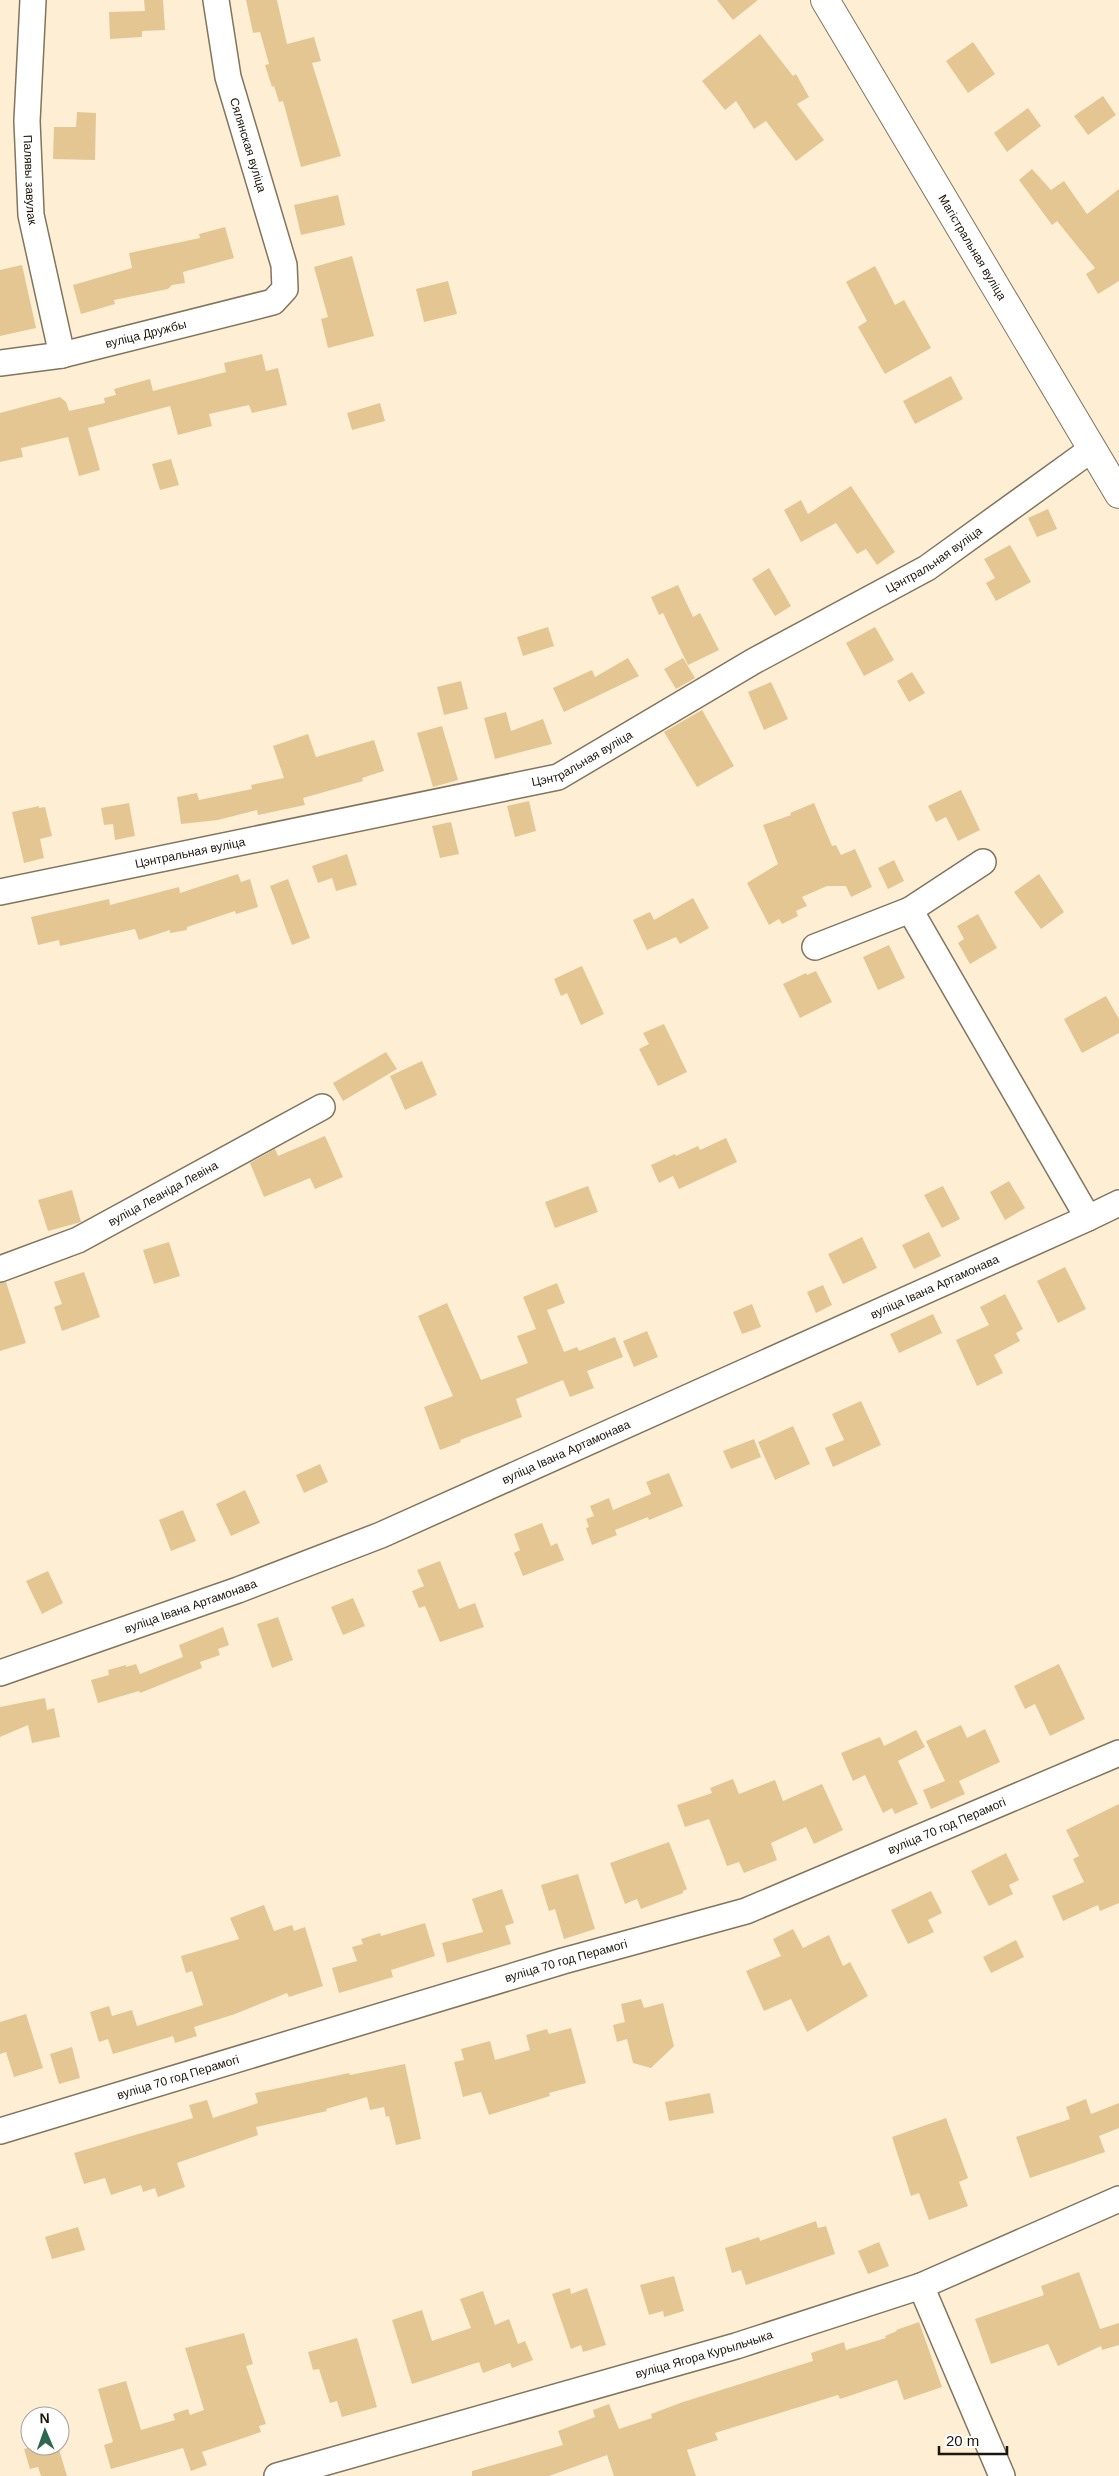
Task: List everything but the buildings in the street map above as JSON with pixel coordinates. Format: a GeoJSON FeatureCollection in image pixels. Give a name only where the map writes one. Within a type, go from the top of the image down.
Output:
{"type":"FeatureCollection","features":[{"type":"Feature","properties":{"kind":"main road","name":"Магістральная вуліца"},"geometry":{"type":"LineString","coordinates":[[825,0],[1119,494]]}},
{"type":"Feature","properties":{"kind":"street","name":"Палявы завулак"},"geometry":{"type":"LineString","coordinates":[[33,0],[27,120],[31,215],[62,356]]}},
{"type":"Feature","properties":{"kind":"street","name":"Сялянская вуліца"},"geometry":{"type":"LineString","coordinates":[[216,0],[228,77],[284,265],[285,289]]}},
{"type":"Feature","properties":{"kind":"street","name":"вуліца Дружбы"},"geometry":{"type":"LineString","coordinates":[[0,363],[62,356],[274,302],[285,289]]}},
{"type":"Feature","properties":{"kind":"street","name":"Цэнтральная вуліца"},"geometry":{"type":"LineString","coordinates":[[0,892],[558,777],[754,661],[927,568],[1092,449]]}},
{"type":"Feature","properties":{"kind":"street"},"geometry":{"type":"LineString","coordinates":[[815,947],[910,910],[984,862]]}},
{"type":"Feature","properties":{"kind":"street"},"geometry":{"type":"LineString","coordinates":[[910,910],[1088,1218]]}},
{"type":"Feature","properties":{"kind":"street","name":"вуліца Леаніда Левіна"},"geometry":{"type":"LineString","coordinates":[[0,1269],[78,1240],[322,1107]]}},
{"type":"Feature","properties":{"kind":"street","name":"вуліца Івана Артамонава"},"geometry":{"type":"LineString","coordinates":[[0,1673],[238,1590],[381,1535],[1088,1218],[1119,1202]]}},
{"type":"Feature","properties":{"kind":"street","name":"вуліца 70 год Перамогі"},"geometry":{"type":"LineString","coordinates":[[0,2131],[563,1961],[746,1911],[1119,1753]]}},
{"type":"Feature","properties":{"kind":"street","name":"вуліца Ягора Курыльчыка"},"geometry":{"type":"LineString","coordinates":[[277,2476],[736,2346],[921,2286],[1119,2200]]}},
{"type":"Feature","properties":{"kind":"street"},"geometry":{"type":"LineString","coordinates":[[921,2286],[1002,2476]]}}]}
